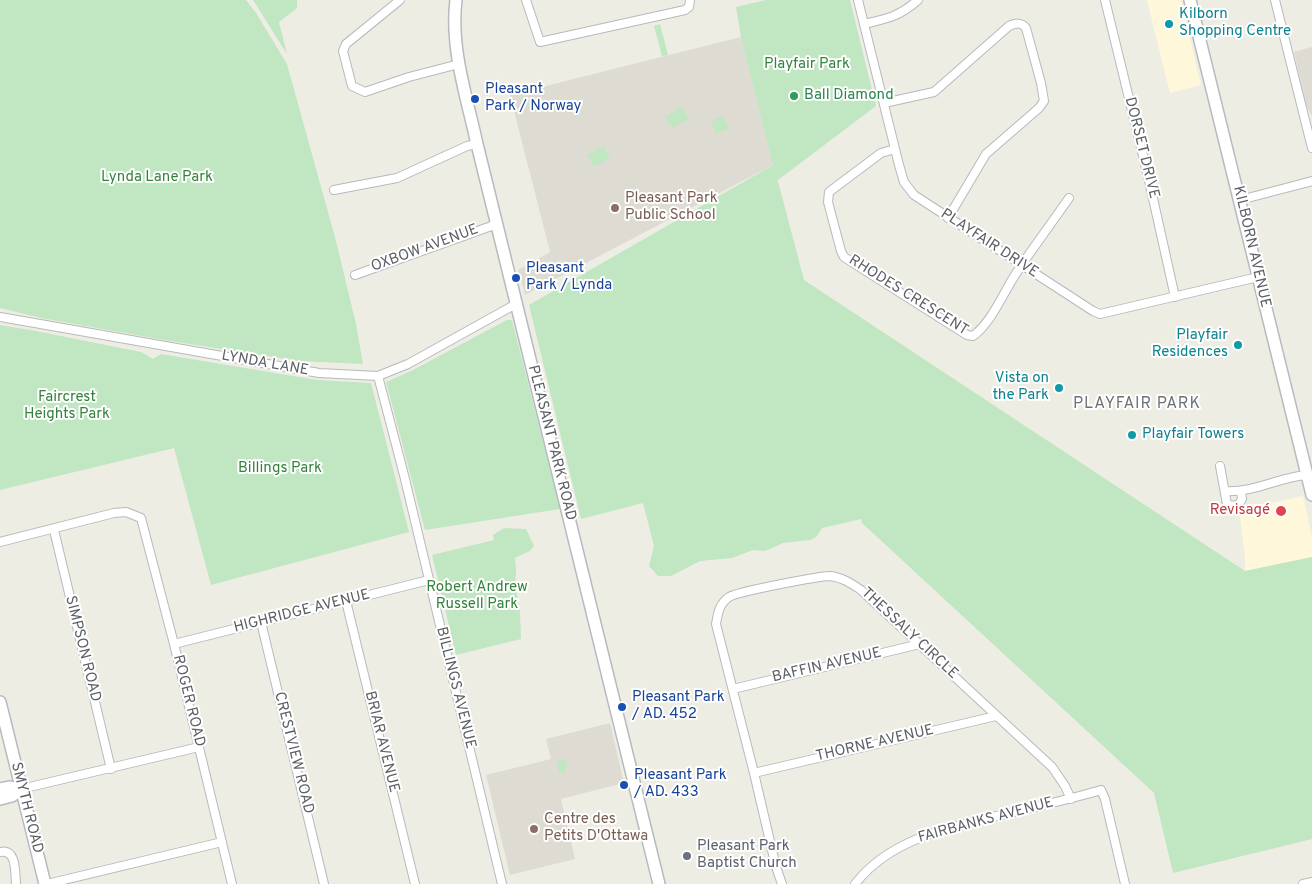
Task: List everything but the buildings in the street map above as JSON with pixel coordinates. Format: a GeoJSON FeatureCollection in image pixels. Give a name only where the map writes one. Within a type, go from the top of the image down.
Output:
{"type":"FeatureCollection","features":[{"type":"Feature","properties":{"kind":"street"},"geometry":{"type":"LineString","coordinates":[[400,0],[346,44],[343,51],[352,86],[365,92],[409,77],[459,64]]}},
{"type":"Feature","properties":{"kind":"street","name":"PLEASANT PARK ROAD"},"geometry":{"type":"LineString","coordinates":[[456,0],[455,21],[459,64],[477,144],[659,884]]}},
{"type":"Feature","properties":{"kind":"street"},"geometry":{"type":"LineString","coordinates":[[526,0],[540,42],[685,10],[689,7],[690,0]]}},
{"type":"Feature","properties":{"kind":"street","name":"PLAYFAIR DRIVE"},"geometry":{"type":"LineString","coordinates":[[858,0],[904,182],[914,195],[1021,266],[1100,314],[1258,277]]}},
{"type":"Feature","properties":{"kind":"street"},"geometry":{"type":"LineString","coordinates":[[864,24],[890,19],[906,11],[918,0]]}},
{"type":"Feature","properties":{"kind":"street","name":"DORSET DRIVE"},"geometry":{"type":"LineString","coordinates":[[1105,0],[1175,297]]}},
{"type":"Feature","properties":{"kind":"street","name":"KILBORN AVENUE"},"geometry":{"type":"LineString","coordinates":[[1190,0],[1258,277],[1310,475],[1312,495]]}},
{"type":"Feature","properties":{"kind":"street"},"geometry":{"type":"LineString","coordinates":[[1274,0],[1312,148]]}},
{"type":"Feature","properties":{"kind":"street"},"geometry":{"type":"LineString","coordinates":[[884,103],[934,92],[1009,26],[1018,23],[1023,24],[1026,28],[1044,101],[1039,108],[986,154],[948,218]]}},
{"type":"Feature","properties":{"kind":"street"},"geometry":{"type":"LineString","coordinates":[[334,190],[396,178],[467,146],[477,144]]}},
{"type":"Feature","properties":{"kind":"street","name":"RHODES CRESCENT"},"geometry":{"type":"LineString","coordinates":[[895,149],[881,153],[829,192],[828,202],[840,251],[844,257],[968,335],[973,336],[998,305],[1021,266]]}},
{"type":"Feature","properties":{"kind":"street"},"geometry":{"type":"LineString","coordinates":[[1240,200],[1310,182]]}},
{"type":"Feature","properties":{"kind":"street"},"geometry":{"type":"LineString","coordinates":[[1021,266],[1069,198]]}},
{"type":"Feature","properties":{"kind":"street","name":"OXBOW AVENUE"},"geometry":{"type":"LineString","coordinates":[[354,275],[497,224]]}},
{"type":"Feature","properties":{"kind":"street","name":"LYNDA LANE"},"geometry":{"type":"LineString","coordinates":[[0,317],[319,374],[378,376],[408,364],[516,304]]}},
{"type":"Feature","properties":{"kind":"street","name":"BILLINGS AVENUE"},"geometry":{"type":"LineString","coordinates":[[378,376],[502,884]]}},
{"type":"Feature","properties":{"kind":"street"},"geometry":{"type":"LineString","coordinates":[[1220,466],[1227,504],[1232,506],[1241,502],[1241,491]]}},
{"type":"Feature","properties":{"kind":"street"},"geometry":{"type":"LineString","coordinates":[[1225,491],[1241,491],[1294,477],[1310,475]]}},
{"type":"Feature","properties":{"kind":"street","name":"ROGER ROAD"},"geometry":{"type":"LineString","coordinates":[[54,530],[126,512],[141,518],[174,644],[232,884]]}},
{"type":"Feature","properties":{"kind":"street"},"geometry":{"type":"LineString","coordinates":[[0,542],[54,530]]}},
{"type":"Feature","properties":{"kind":"street","name":"SIMPSON ROAD"},"geometry":{"type":"LineString","coordinates":[[54,530],[111,769]]}},
{"type":"Feature","properties":{"kind":"street","name":"THESSALY CIRCLE"},"geometry":{"type":"LineString","coordinates":[[782,884],[776,867],[716,624],[718,608],[729,597],[814,577],[832,576],[848,581],[862,590],[1052,767],[1071,799]]}},
{"type":"Feature","properties":{"kind":"street","name":"HIGHRIDGE AVENUE"},"geometry":{"type":"LineString","coordinates":[[174,644],[429,580]]}},
{"type":"Feature","properties":{"kind":"street","name":"BRIAR AVENUE"},"geometry":{"type":"LineString","coordinates":[[346,601],[415,884]]}},
{"type":"Feature","properties":{"kind":"street","name":"CRESTVIEW ROAD"},"geometry":{"type":"LineString","coordinates":[[261,622],[324,884]]}},
{"type":"Feature","properties":{"kind":"street","name":"BAFFIN AVENUE"},"geometry":{"type":"LineString","coordinates":[[733,689],[920,644]]}},
{"type":"Feature","properties":{"kind":"street","name":"SMYTH ROAD"},"geometry":{"type":"LineString","coordinates":[[0,702],[46,884]]}},
{"type":"Feature","properties":{"kind":"street","name":"THORNE AVENUE"},"geometry":{"type":"LineString","coordinates":[[754,773],[996,716]]}},
{"type":"Feature","properties":{"kind":"street"},"geometry":{"type":"LineString","coordinates":[[0,789],[10,787],[21,789],[199,747]]}},
{"type":"Feature","properties":{"kind":"street"},"geometry":{"type":"LineString","coordinates":[[0,799],[12,796],[21,789]]}},
{"type":"Feature","properties":{"kind":"street","name":"FAIRBANKS AVENUE"},"geometry":{"type":"LineString","coordinates":[[854,884],[862,874],[883,857],[907,843],[930,833],[1101,790],[1105,799],[1124,884]]}},
{"type":"Feature","properties":{"kind":"street"},"geometry":{"type":"LineString","coordinates":[[46,884],[222,842]]}},
{"type":"Feature","properties":{"kind":"street"},"geometry":{"type":"LineString","coordinates":[[0,852],[4,850],[10,853],[14,860],[16,884]]}},
{"type":"Feature","properties":{"kind":"street"},"geometry":{"type":"LineString","coordinates":[[1303,884],[1312,882]]}},
{"type":"Feature","properties":{"kind":"shaded area"},"geometry":{"type":"Polygon","coordinates":[[[1147,0],[1181,0],[1201,85],[1170,93],[1147,0]]]}},
{"type":"Feature","properties":{"kind":"shaded area","name":"Pleasant Park Public School"},"geometry":{"type":"Polygon","coordinates":[[[741,37],[773,165],[525,295],[518,270],[550,252],[510,95],[741,37]]]}},
{"type":"Feature","properties":{"kind":"shaded area"},"geometry":{"type":"Polygon","coordinates":[[[1312,47],[1312,116],[1306,105],[1294,52],[1312,47]]]}},
{"type":"Feature","properties":{"kind":"shaded area"},"geometry":{"type":"Polygon","coordinates":[[[1303,496],[1312,538],[1312,557],[1245,571],[1239,510],[1303,496]]]}},
{"type":"Feature","properties":{"kind":"shaded area","name":"Centre des Petits D'Ottawa"},"geometry":{"type":"Polygon","coordinates":[[[610,723],[624,783],[561,799],[575,859],[510,875],[486,775],[551,759],[546,739],[610,723]]]}},
{"type":"Feature","properties":{"kind":"green space","name":"Lynda Lane Park"},"geometry":{"type":"Polygon","coordinates":[[[0,0],[246,0],[287,64],[336,241],[356,324],[363,364],[299,361],[164,340],[41,318],[0,308],[0,0]]]}},
{"type":"Feature","properties":{"kind":"green space"},"geometry":{"type":"Polygon","coordinates":[[[253,0],[297,0],[297,8],[279,22],[287,54],[253,0]]]}},
{"type":"Feature","properties":{"kind":"green space","name":"Playfair Park"},"geometry":{"type":"Polygon","coordinates":[[[766,0],[850,0],[876,106],[778,180],[776,174],[804,280],[1245,571],[1312,557],[1312,839],[1173,873],[1154,793],[862,523],[861,519],[822,528],[816,537],[810,540],[783,543],[765,551],[753,550],[732,558],[700,561],[671,576],[658,576],[649,566],[654,546],[643,503],[581,519],[529,305],[773,165],[741,37],[736,7],[766,0]]]}},
{"type":"Feature","properties":{"kind":"green space"},"geometry":{"type":"Polygon","coordinates":[[[660,24],[668,55],[662,56],[654,26],[660,24]]]}},
{"type":"Feature","properties":{"kind":"green space"},"geometry":{"type":"Polygon","coordinates":[[[682,107],[689,119],[672,128],[665,117],[682,107]]]}},
{"type":"Feature","properties":{"kind":"green space"},"geometry":{"type":"Polygon","coordinates":[[[723,116],[729,128],[717,134],[711,121],[723,116]]]}},
{"type":"Feature","properties":{"kind":"green space"},"geometry":{"type":"Polygon","coordinates":[[[603,146],[610,158],[594,167],[587,155],[603,146]]]}},
{"type":"Feature","properties":{"kind":"green space"},"geometry":{"type":"Polygon","coordinates":[[[507,320],[512,320],[560,509],[425,530],[386,382],[413,370],[507,320]]]}},
{"type":"Feature","properties":{"kind":"green space","name":"Billings Park"},"geometry":{"type":"Polygon","coordinates":[[[0,325],[141,352],[153,359],[161,354],[317,380],[371,383],[409,532],[211,585],[174,448],[0,490],[0,325]]]}},
{"type":"Feature","properties":{"kind":"green space","name":"Robert Andrew Russell Park"},"geometry":{"type":"Polygon","coordinates":[[[504,528],[526,529],[534,546],[530,551],[515,558],[515,585],[520,612],[521,639],[456,655],[432,555],[494,540],[493,535],[504,528]]]}},
{"type":"Feature","properties":{"kind":"green space"},"geometry":{"type":"Polygon","coordinates":[[[565,759],[567,765],[565,772],[559,773],[557,761],[565,759]]]}},
{"type":"Feature","properties":{"kind":"place","name":"Kilborn Shopping Centre"},"geometry":{"type":"Point","coordinates":[1169,24]}},
{"type":"Feature","properties":{"kind":"place","name":"Ball Diamond"},"geometry":{"type":"Point","coordinates":[794,96]}},
{"type":"Feature","properties":{"kind":"place","name":"Pleasant Park / Norway"},"geometry":{"type":"Point","coordinates":[475,99]}},
{"type":"Feature","properties":{"kind":"place","name":"Pleasant Park Public School"},"geometry":{"type":"Point","coordinates":[615,208]}},
{"type":"Feature","properties":{"kind":"place","name":"Pleasant Park / Lynda"},"geometry":{"type":"Point","coordinates":[516,278]}},
{"type":"Feature","properties":{"kind":"place","name":"Playfair Residences"},"geometry":{"type":"Point","coordinates":[1238,345]}},
{"type":"Feature","properties":{"kind":"place","name":"Vista on the Park"},"geometry":{"type":"Point","coordinates":[1059,388]}},
{"type":"Feature","properties":{"kind":"place","name":"Playfair Towers"},"geometry":{"type":"Point","coordinates":[1132,435]}},
{"type":"Feature","properties":{"kind":"place","name":"Revisagé"},"geometry":{"type":"Point","coordinates":[1281,511]}},
{"type":"Feature","properties":{"kind":"place","name":"Pleasant Park / AD. 452"},"geometry":{"type":"Point","coordinates":[622,707]}},
{"type":"Feature","properties":{"kind":"place","name":"Pleasant Park / AD. 433"},"geometry":{"type":"Point","coordinates":[624,785]}},
{"type":"Feature","properties":{"kind":"place","name":"Centre des Petits D'Ottawa"},"geometry":{"type":"Point","coordinates":[534,829]}},
{"type":"Feature","properties":{"kind":"place","name":"Pleasant Park Baptist Church"},"geometry":{"type":"Point","coordinates":[687,856]}},
{"type":"Feature","properties":{"kind":"district","name":"PLAYFAIR PARK"},"geometry":{"type":"Point","coordinates":[1137,405]}},
{"type":"Feature","properties":{"kind":"park label","name":"Faircrest Heights Park"},"geometry":{"type":"Point","coordinates":[67,406]}}]}
